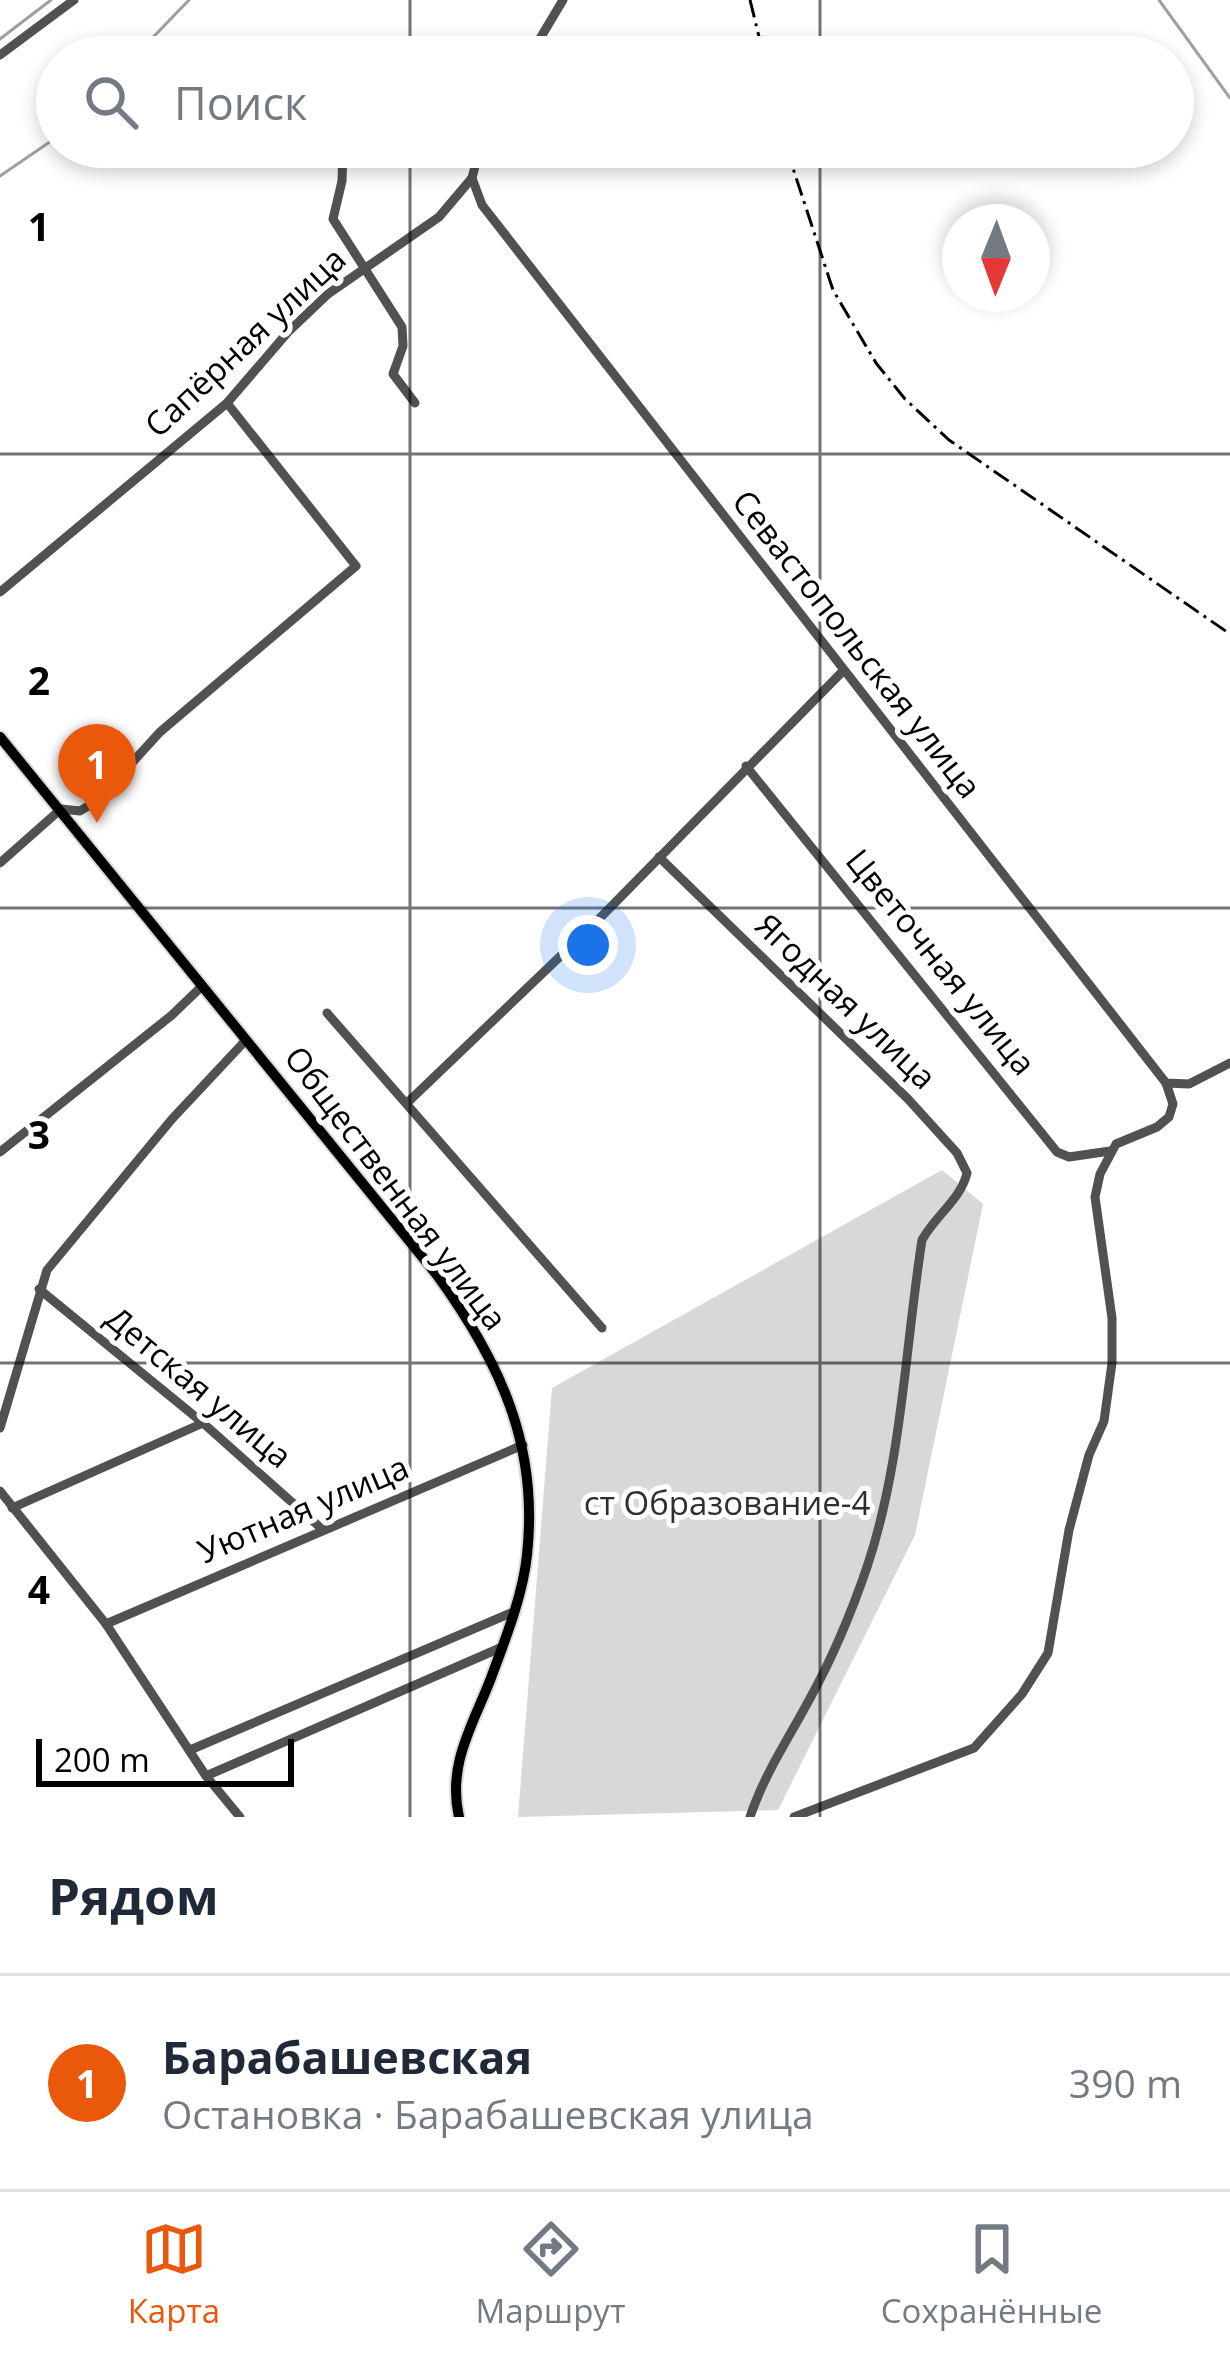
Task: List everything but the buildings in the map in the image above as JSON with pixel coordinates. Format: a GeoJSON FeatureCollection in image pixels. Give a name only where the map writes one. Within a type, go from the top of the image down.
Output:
{"type":"FeatureCollection","features":[{"type":"Feature","properties":{"kind":"main road","name":"Общественная улица"},"geometry":{"type":"LineString","coordinates":[[0,736],[398,1225],[471,1323],[504,1387],[528,1470],[527,1557],[500,1648],[461,1747],[455,1786],[459,1817]]}},
{"type":"Feature","properties":{"kind":"street"},"geometry":{"type":"LineString","coordinates":[[0,55],[74,0]]}},
{"type":"Feature","properties":{"kind":"street"},"geometry":{"type":"LineString","coordinates":[[542,36],[563,0]]}},
{"type":"Feature","properties":{"kind":"street"},"geometry":{"type":"LineString","coordinates":[[342,168],[333,219],[402,327],[404,346],[393,374],[415,403]]}},
{"type":"Feature","properties":{"kind":"street"},"geometry":{"type":"LineString","coordinates":[[472,178],[475,168]]}},
{"type":"Feature","properties":{"kind":"street","name":"Сапёрная улица"},"geometry":{"type":"LineString","coordinates":[[0,592],[227,404],[328,293],[439,217],[472,178]]}},
{"type":"Feature","properties":{"kind":"street","name":"Севастопольская улица"},"geometry":{"type":"LineString","coordinates":[[472,178],[482,206],[1166,1083]]}},
{"type":"Feature","properties":{"kind":"street"},"geometry":{"type":"LineString","coordinates":[[0,863],[62,809],[80,811],[98,800],[160,732],[356,566],[227,404]]}},
{"type":"Feature","properties":{"kind":"street"},"geometry":{"type":"LineString","coordinates":[[407,1103],[843,671]]}},
{"type":"Feature","properties":{"kind":"street","name":"Цветочная улица"},"geometry":{"type":"LineString","coordinates":[[746,766],[1058,1152],[1070,1157],[1110,1151]]}},
{"type":"Feature","properties":{"kind":"street","name":"Ягодная улица"},"geometry":{"type":"LineString","coordinates":[[659,857],[941,1133],[965,1166],[966,1179],[922,1240],[889,1477],[866,1568],[839,1642],[761,1784],[750,1817]]}},
{"type":"Feature","properties":{"kind":"street"},"geometry":{"type":"LineString","coordinates":[[0,1152],[201,987]]}},
{"type":"Feature","properties":{"kind":"street"},"geometry":{"type":"LineString","coordinates":[[327,1012],[602,1328]]}},
{"type":"Feature","properties":{"kind":"street"},"geometry":{"type":"LineString","coordinates":[[0,1428],[39,1289],[55,1258],[247,1040]]}},
{"type":"Feature","properties":{"kind":"street"},"geometry":{"type":"LineString","coordinates":[[794,1817],[974,1748],[1022,1694],[1048,1652],[1069,1530],[1088,1455],[1104,1421],[1112,1363],[1112,1318],[1094,1197],[1116,1144],[1169,1117],[1173,1104],[1166,1083],[1189,1084],[1230,1063]]}},
{"type":"Feature","properties":{"kind":"street","name":"Детская улица"},"geometry":{"type":"LineString","coordinates":[[39,1289],[203,1423],[322,1529]]}},
{"type":"Feature","properties":{"kind":"street"},"geometry":{"type":"LineString","coordinates":[[12,1508],[203,1423]]}},
{"type":"Feature","properties":{"kind":"street","name":"Уютная улица"},"geometry":{"type":"LineString","coordinates":[[106,1624],[523,1444]]}},
{"type":"Feature","properties":{"kind":"street"},"geometry":{"type":"LineString","coordinates":[[0,1491],[106,1624],[206,1776],[240,1817]]}},
{"type":"Feature","properties":{"kind":"street"},"geometry":{"type":"LineString","coordinates":[[190,1750],[512,1613]]}},
{"type":"Feature","properties":{"kind":"street"},"geometry":{"type":"LineString","coordinates":[[206,1776],[500,1648]]}},
{"type":"Feature","properties":{"kind":"green space","name":"ст Образование-4"},"geometry":{"type":"Polygon","coordinates":[[[942,1170],[983,1204],[915,1535],[778,1810],[518,1817],[552,1388],[942,1170]]]}},
{"type":"Feature","properties":{"kind":"waterway"},"geometry":{"type":"LineString","coordinates":[[0,39],[51,0]]}},
{"type":"Feature","properties":{"kind":"waterway"},"geometry":{"type":"LineString","coordinates":[[154,36],[189,0]]}},
{"type":"Feature","properties":{"kind":"waterway"},"geometry":{"type":"LineString","coordinates":[[1159,0],[1185,36]]}},
{"type":"Feature","properties":{"kind":"waterway"},"geometry":{"type":"LineString","coordinates":[[1194,48],[1230,98]]}},
{"type":"Feature","properties":{"kind":"waterway"},"geometry":{"type":"LineString","coordinates":[[0,176],[36,151]]}},
{"type":"Feature","properties":{"kind":"railway"},"geometry":{"type":"LineString","coordinates":[[750,0],[759,36]]}},
{"type":"Feature","properties":{"kind":"railway"},"geometry":{"type":"LineString","coordinates":[[793,168],[833,290],[876,363],[905,399],[949,440],[1230,634]]}},
{"type":"Feature","properties":{"kind":"place","name":"Барабашевская"},"geometry":{"type":"Point","coordinates":[97,823]}}]}
